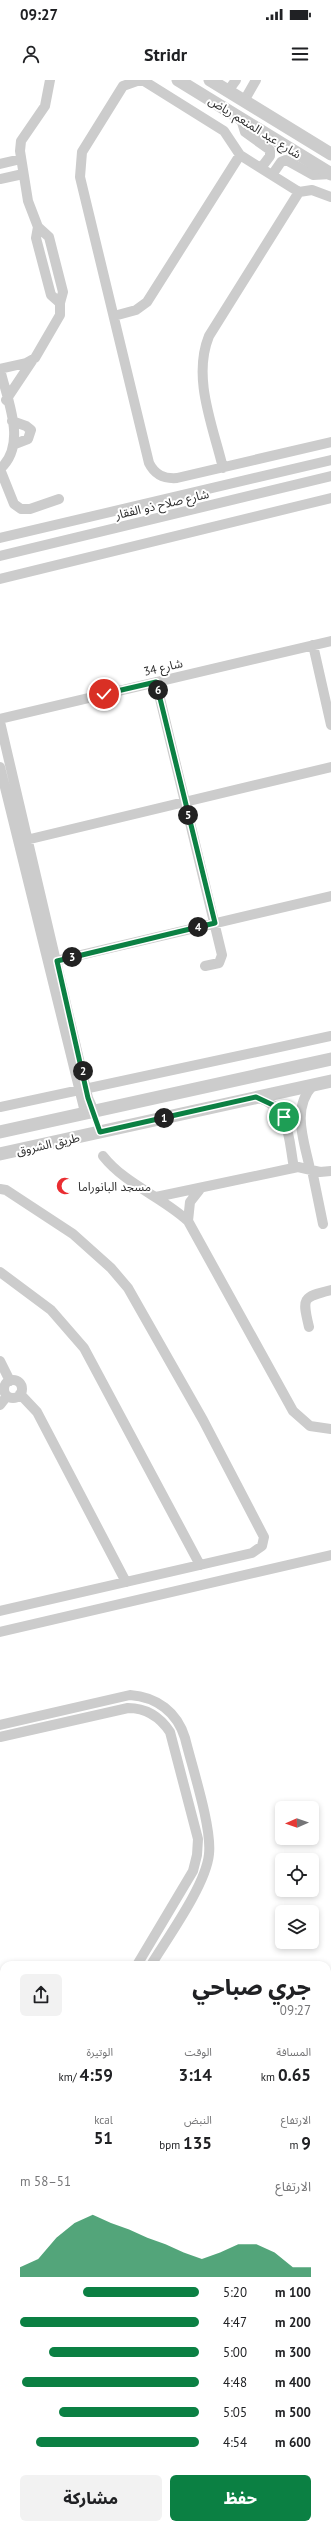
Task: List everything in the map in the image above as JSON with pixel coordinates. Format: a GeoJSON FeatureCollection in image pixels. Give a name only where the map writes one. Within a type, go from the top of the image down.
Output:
{"type":"FeatureCollection","features":[{"type":"Feature","properties":{"kind":"street"},"geometry":{"type":"LineString","coordinates":[[4,398],[40,352],[59,319],[61,311],[60,302],[63,292],[49,237],[38,227],[28,200],[21,159],[21,141],[45,106],[50,80]]}},
{"type":"Feature","properties":{"kind":"street","name":"شارع عبد المنعم رياض"},"geometry":{"type":"LineString","coordinates":[[210,80],[331,154]]}},
{"type":"Feature","properties":{"kind":"street"},"geometry":{"type":"LineString","coordinates":[[228,91],[236,80]]}},
{"type":"Feature","properties":{"kind":"street"},"geometry":{"type":"LineString","coordinates":[[244,101],[256,80]]}},
{"type":"Feature","properties":{"kind":"street"},"geometry":{"type":"LineString","coordinates":[[331,197],[312,190],[299,192],[240,155],[224,130],[151,84],[137,81],[123,86],[86,144],[79,168],[149,463],[152,469],[157,474],[170,479],[331,442]]}},
{"type":"Feature","properties":{"kind":"street","name":"شارع عبد المنعم رياض"},"geometry":{"type":"LineString","coordinates":[[186,82],[241,119],[331,174]]}},
{"type":"Feature","properties":{"kind":"street"},"geometry":{"type":"LineString","coordinates":[[241,119],[245,132],[270,150],[270,156],[261,168]]}},
{"type":"Feature","properties":{"kind":"street"},"geometry":{"type":"LineString","coordinates":[[114,316],[136,310],[147,302],[240,155]]}},
{"type":"Feature","properties":{"kind":"street"},"geometry":{"type":"LineString","coordinates":[[0,164],[21,159]]}},
{"type":"Feature","properties":{"kind":"street"},"geometry":{"type":"LineString","coordinates":[[272,175],[281,162],[286,160],[313,175],[331,174]]}},
{"type":"Feature","properties":{"kind":"street"},"geometry":{"type":"LineString","coordinates":[[0,179],[24,174]]}},
{"type":"Feature","properties":{"kind":"street"},"geometry":{"type":"LineString","coordinates":[[223,468],[202,381],[202,358],[204,347],[209,336],[299,192]]}},
{"type":"Feature","properties":{"kind":"street"},"geometry":{"type":"LineString","coordinates":[[38,227],[36,238],[52,298],[60,302]]}},
{"type":"Feature","properties":{"kind":"street"},"geometry":{"type":"LineString","coordinates":[[44,267],[56,264]]}},
{"type":"Feature","properties":{"kind":"street"},"geometry":{"type":"LineString","coordinates":[[48,283],[60,280]]}},
{"type":"Feature","properties":{"kind":"street"},"geometry":{"type":"LineString","coordinates":[[32,361],[0,369],[4,398],[12,421],[15,444],[10,458],[0,469],[14,504],[21,509],[30,509],[59,498]]}},
{"type":"Feature","properties":{"kind":"street"},"geometry":{"type":"LineString","coordinates":[[12,421],[26,426],[31,430],[28,439],[15,444]]}},
{"type":"Feature","properties":{"kind":"street","name":"شارع صلاح ذو الفقار"},"geometry":{"type":"LineString","coordinates":[[0,538],[331,460]]}},
{"type":"Feature","properties":{"kind":"street","name":"شارع صلاح ذو الفقار"},"geometry":{"type":"LineString","coordinates":[[0,556],[331,476]]}},
{"type":"Feature","properties":{"kind":"street"},"geometry":{"type":"LineString","coordinates":[[0,579],[331,498]]}},
{"type":"Feature","properties":{"kind":"street"},"geometry":{"type":"LineString","coordinates":[[36,530],[40,546]]}},
{"type":"Feature","properties":{"kind":"street","name":"شارع 34"},"geometry":{"type":"LineString","coordinates":[[0,720],[331,641]]}},
{"type":"Feature","properties":{"kind":"street"},"geometry":{"type":"LineString","coordinates":[[313,645],[331,725]]}},
{"type":"Feature","properties":{"kind":"street"},"geometry":{"type":"LineString","coordinates":[[156,682],[215,923],[221,959],[219,963],[205,966]]}},
{"type":"Feature","properties":{"kind":"street"},"geometry":{"type":"LineString","coordinates":[[0,720],[23,841],[94,1133]]}},
{"type":"Feature","properties":{"kind":"street"},"geometry":{"type":"LineString","coordinates":[[0,766],[23,841]]}},
{"type":"Feature","properties":{"kind":"street"},"geometry":{"type":"LineString","coordinates":[[23,841],[331,767]]}},
{"type":"Feature","properties":{"kind":"street"},"geometry":{"type":"LineString","coordinates":[[52,962],[331,896]]}},
{"type":"Feature","properties":{"kind":"street"},"geometry":{"type":"LineString","coordinates":[[0,1107],[331,1036]]}},
{"type":"Feature","properties":{"kind":"street","name":"طريق الشروق"},"geometry":{"type":"LineString","coordinates":[[0,1132],[331,1059]]}},
{"type":"Feature","properties":{"kind":"street","name":"طريق الشروق"},"geometry":{"type":"LineString","coordinates":[[0,1154],[331,1081]]}},
{"type":"Feature","properties":{"kind":"street"},"geometry":{"type":"LineString","coordinates":[[313,1085],[302,1102],[300,1115],[324,1224]]}},
{"type":"Feature","properties":{"kind":"street"},"geometry":{"type":"LineString","coordinates":[[256,1097],[275,1106],[284,1117],[294,1168]]}},
{"type":"Feature","properties":{"kind":"street"},"geometry":{"type":"LineString","coordinates":[[103,1156],[117,1170],[188,1221],[293,1411],[310,1426],[331,1429]]}},
{"type":"Feature","properties":{"kind":"street"},"geometry":{"type":"LineString","coordinates":[[156,1197],[294,1168],[331,1171]]}},
{"type":"Feature","properties":{"kind":"street"},"geometry":{"type":"LineString","coordinates":[[188,1221],[190,1202],[201,1188]]}},
{"type":"Feature","properties":{"kind":"street"},"geometry":{"type":"LineString","coordinates":[[0,1189],[6,1190],[64,1227],[122,1281],[203,1420],[262,1528],[264,1541],[256,1552],[0,1611]]}},
{"type":"Feature","properties":{"kind":"street"},"geometry":{"type":"LineString","coordinates":[[0,1272],[51,1310],[84,1348],[200,1565]]}},
{"type":"Feature","properties":{"kind":"street"},"geometry":{"type":"LineString","coordinates":[[309,1327],[304,1305],[305,1299],[310,1295],[331,1290]]}},
{"type":"Feature","properties":{"kind":"street"},"geometry":{"type":"LineString","coordinates":[[0,1361],[10,1381]]}},
{"type":"Feature","properties":{"kind":"street"},"geometry":{"type":"LineString","coordinates":[[10,1381],[19,1383],[21,1390],[20,1394],[37,1412],[126,1582]]}},
{"type":"Feature","properties":{"kind":"street"},"geometry":{"type":"LineString","coordinates":[[7,1396],[4,1389],[10,1381]]}},
{"type":"Feature","properties":{"kind":"street"},"geometry":{"type":"LineString","coordinates":[[7,1396],[14,1398],[20,1394]]}},
{"type":"Feature","properties":{"kind":"street"},"geometry":{"type":"LineString","coordinates":[[0,1405],[7,1396]]}},
{"type":"Feature","properties":{"kind":"street"},"geometry":{"type":"LineString","coordinates":[[0,1632],[331,1555]]}},
{"type":"Feature","properties":{"kind":"street"},"geometry":{"type":"LineString","coordinates":[[0,1725],[130,1695],[145,1697],[158,1703],[170,1712],[179,1724],[185,1738],[207,1829],[209,1854],[201,1881],[153,1961]]}},
{"type":"Feature","properties":{"kind":"street"},"geometry":{"type":"LineString","coordinates":[[0,1737],[128,1708],[141,1709],[153,1714],[167,1727],[172,1738],[196,1831],[197,1855],[193,1871],[139,1961]]}},
{"type":"Feature","properties":{"kind":"place","name":"مسجد البانوراما"},"geometry":{"type":"Point","coordinates":[65,1186]}},
{"type":"Feature","properties":{"kind":"route"},"geometry":{"type":"LineString","coordinates":[[104,694],[156,682],[215,923],[57,961],[87,1088],[88,1098],[94,1111],[100,1132],[256,1097],[275,1106],[284,1117]]}}]}
